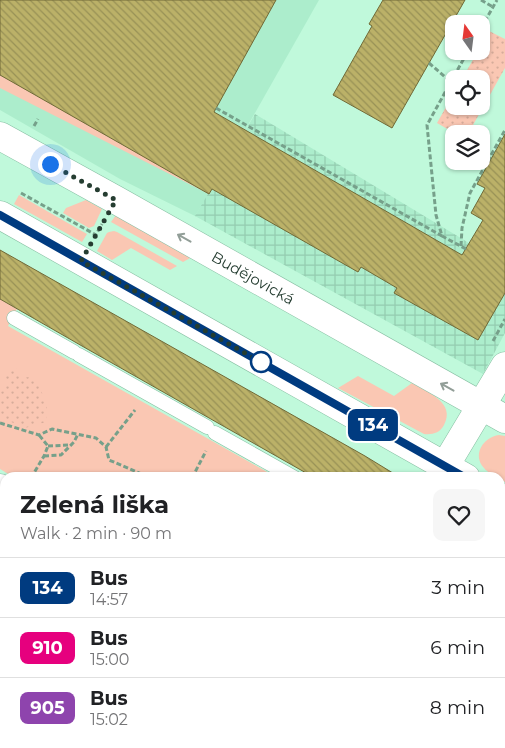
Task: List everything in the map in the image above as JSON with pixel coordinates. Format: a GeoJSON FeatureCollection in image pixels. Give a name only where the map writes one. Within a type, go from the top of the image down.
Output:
{"type":"FeatureCollection","features":[{"type":"Feature","properties":{"kind":"street","name":"Budějovická"},"geometry":{"type":"LineString","coordinates":[[0,136],[505,419]]}},
{"type":"Feature","properties":{"kind":"street"},"geometry":{"type":"LineString","coordinates":[[0,215],[456,472],[481,406],[505,366]]}},
{"type":"Feature","properties":{"kind":"lane"},"geometry":{"type":"LineString","coordinates":[[14,318],[284,472]]}},
{"type":"Feature","properties":{"kind":"path"},"geometry":{"type":"LineString","coordinates":[[481,0],[493,7]]}},
{"type":"Feature","properties":{"kind":"path"},"geometry":{"type":"LineString","coordinates":[[488,15],[497,0]]}},
{"type":"Feature","properties":{"kind":"path"},"geometry":{"type":"LineString","coordinates":[[429,63],[445,77]]}},
{"type":"Feature","properties":{"kind":"path"},"geometry":{"type":"LineString","coordinates":[[442,236],[436,215],[427,125],[445,93]]}},
{"type":"Feature","properties":{"kind":"path"},"geometry":{"type":"LineString","coordinates":[[216,108],[466,249]]}},
{"type":"Feature","properties":{"kind":"path"},"geometry":{"type":"LineString","coordinates":[[461,246],[462,228],[470,193],[505,130]]}},
{"type":"Feature","properties":{"kind":"path"},"geometry":{"type":"LineString","coordinates":[[21,193],[96,235]]}},
{"type":"Feature","properties":{"kind":"path"},"geometry":{"type":"LineString","coordinates":[[81,261],[116,200]]}},
{"type":"Feature","properties":{"kind":"path"},"geometry":{"type":"LineString","coordinates":[[106,447],[148,394]]}},
{"type":"Feature","properties":{"kind":"path"},"geometry":{"type":"LineString","coordinates":[[0,423],[39,434],[52,429],[96,438],[106,447],[109,460],[137,472]]}},
{"type":"Feature","properties":{"kind":"path"},"geometry":{"type":"LineString","coordinates":[[194,472],[211,430]]}},
{"type":"Feature","properties":{"kind":"path"},"geometry":{"type":"LineString","coordinates":[[39,434],[48,446]]}},
{"type":"Feature","properties":{"kind":"path"},"geometry":{"type":"LineString","coordinates":[[44,456],[61,455],[71,446],[78,434]]}},
{"type":"Feature","properties":{"kind":"path"},"geometry":{"type":"LineString","coordinates":[[48,446],[71,446]]}},
{"type":"Feature","properties":{"kind":"path"},"geometry":{"type":"LineString","coordinates":[[35,472],[48,446]]}},
{"type":"Feature","properties":{"kind":"shaded area"},"geometry":{"type":"Polygon","coordinates":[[[0,0],[319,0],[195,216],[120,179],[0,110],[0,0]]]}},
{"type":"Feature","properties":{"kind":"shaded area"},"geometry":{"type":"Polygon","coordinates":[[[490,32],[505,39],[505,68],[490,95],[490,70],[467,70],[473,60],[490,60],[490,32]]]}},
{"type":"Feature","properties":{"kind":"shaded area"},"geometry":{"type":"Polygon","coordinates":[[[0,75],[209,194],[0,88],[0,75]]]}},
{"type":"Feature","properties":{"kind":"shaded area"},"geometry":{"type":"Polygon","coordinates":[[[445,109],[445,115],[479,115],[473,125],[445,125],[445,128],[437,123],[445,109]]]}},
{"type":"Feature","properties":{"kind":"shaded area"},"geometry":{"type":"Polygon","coordinates":[[[255,114],[505,263],[505,333],[483,374],[195,216],[255,114]]]}},
{"type":"Feature","properties":{"kind":"shaded area"},"geometry":{"type":"Polygon","coordinates":[[[19,195],[87,234],[82,242],[14,204],[19,195]]]}},
{"type":"Feature","properties":{"kind":"shaded area"},"geometry":{"type":"Polygon","coordinates":[[[86,200],[102,209],[94,226],[89,228],[63,213],[66,208],[86,200]]]}},
{"type":"Feature","properties":{"kind":"shaded area"},"geometry":{"type":"Polygon","coordinates":[[[116,215],[192,257],[183,262],[111,222],[116,215]]]}},
{"type":"Feature","properties":{"kind":"shaded area"},"geometry":{"type":"Polygon","coordinates":[[[114,231],[177,266],[170,270],[131,248],[112,260],[97,251],[107,233],[114,231]]]}},
{"type":"Feature","properties":{"kind":"shaded area"},"geometry":{"type":"Polygon","coordinates":[[[0,299],[17,309],[8,326],[267,472],[5,472],[0,469],[0,299]]]}},
{"type":"Feature","properties":{"kind":"shaded area"},"geometry":{"type":"Polygon","coordinates":[[[16,368],[22,376],[31,377],[39,384],[47,408],[46,422],[25,428],[9,421],[4,422],[0,420],[0,392],[6,390],[5,371],[16,368]]]}},
{"type":"Feature","properties":{"kind":"shaded area"},"geometry":{"type":"Polygon","coordinates":[[[358,376],[394,396],[412,383],[425,390],[443,404],[447,417],[444,425],[436,433],[424,434],[338,388],[358,376]]]}},
{"type":"Feature","properties":{"kind":"shaded area"},"geometry":{"type":"Polygon","coordinates":[[[493,436],[505,436],[505,472],[489,472],[479,458],[481,447],[493,436]]]}},
{"type":"Feature","properties":{"kind":"building"},"geometry":{"type":"Polygon","coordinates":[[[0,0],[276,0],[214,112],[462,255],[483,220],[471,213],[485,188],[477,184],[485,170],[490,170],[490,161],[505,134],[505,293],[478,340],[394,293],[397,288],[361,267],[358,272],[212,189],[209,194],[0,75],[0,0]]]}},
{"type":"Feature","properties":{"kind":"building"},"geometry":{"type":"Polygon","coordinates":[[[383,0],[465,0],[456,15],[445,15],[445,35],[392,128],[333,95],[372,26],[369,24],[383,0]]]}},
{"type":"Feature","properties":{"kind":"building"},"geometry":{"type":"Polygon","coordinates":[[[0,250],[391,472],[304,472],[0,299],[0,250]]]}},
{"type":"Feature","properties":{"kind":"bus line","name":"134"},"geometry":{"type":"LineString","coordinates":[[0,215],[455,472]]}},
{"type":"Feature","properties":{"kind":"route"},"geometry":{"type":"LineString","coordinates":[[50,164],[116,200],[81,261],[261,362]]}}]}
